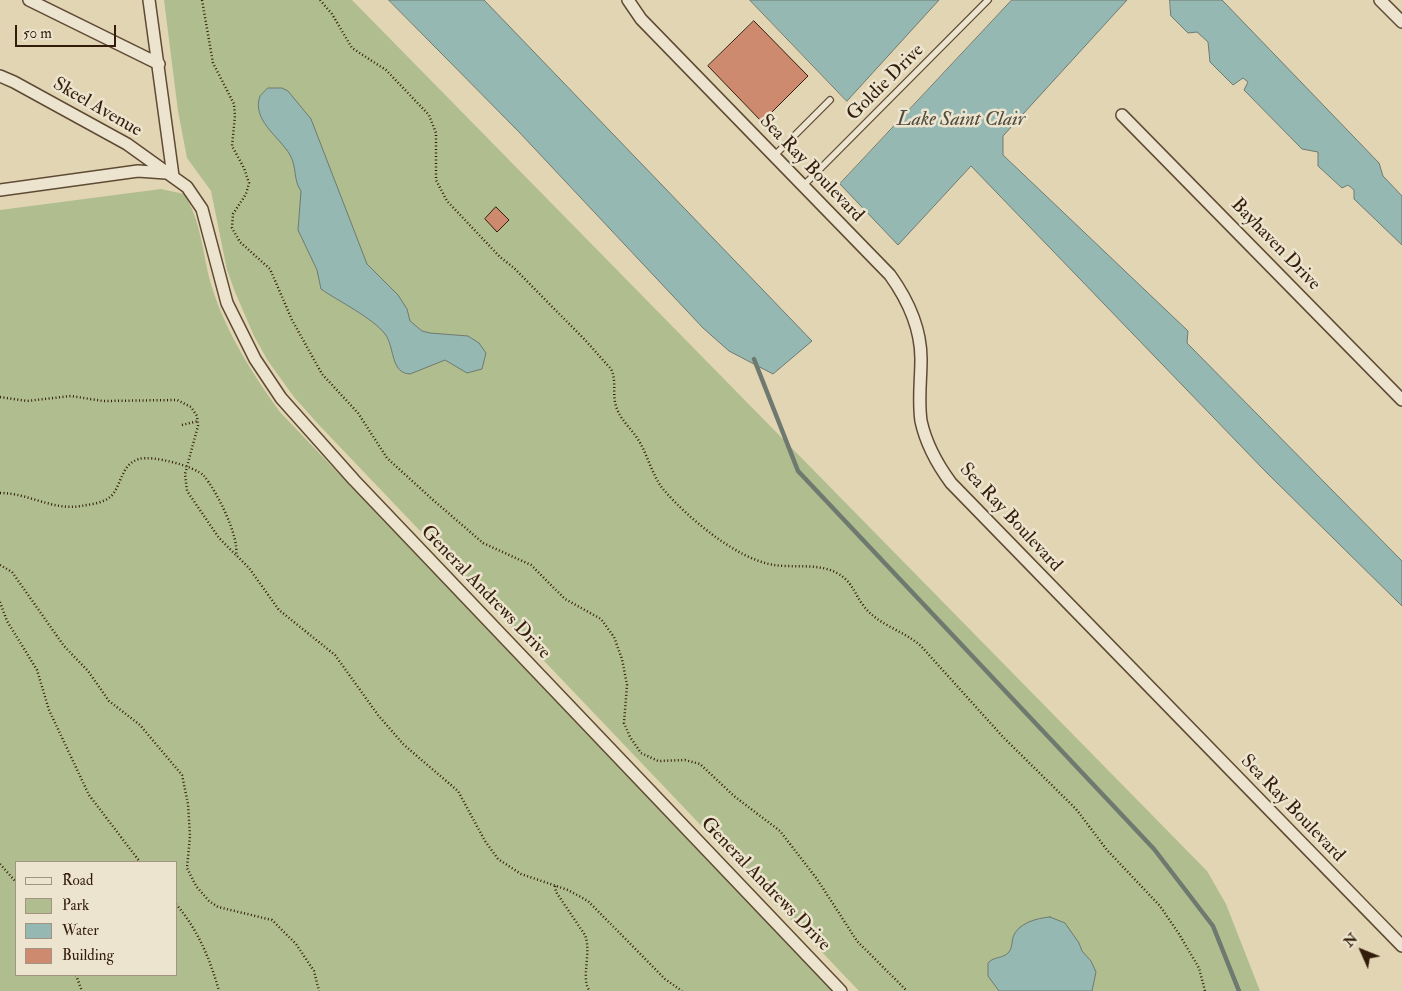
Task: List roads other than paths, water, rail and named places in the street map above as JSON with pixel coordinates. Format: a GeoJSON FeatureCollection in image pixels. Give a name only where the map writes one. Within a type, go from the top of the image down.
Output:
{"type":"FeatureCollection","features":[{"type":"Feature","properties":{"kind":"street"},"geometry":{"type":"LineString","coordinates":[[29,0],[159,64]]}},
{"type":"Feature","properties":{"kind":"street"},"geometry":{"type":"LineString","coordinates":[[0,190],[138,171],[162,172],[173,176],[149,0]]}},
{"type":"Feature","properties":{"kind":"street","name":"Sea Ray Boulevard"},"geometry":{"type":"LineString","coordinates":[[628,0],[641,19],[890,275],[903,293],[913,314],[920,339],[919,402],[923,428],[931,450],[951,483],[1402,946]]}},
{"type":"Feature","properties":{"kind":"street"},"geometry":{"type":"LineString","coordinates":[[1380,0],[1402,22]]}},
{"type":"Feature","properties":{"kind":"street","name":"Skeel Avenue"},"geometry":{"type":"LineString","coordinates":[[0,76],[112,135],[173,176]]}},
{"type":"Feature","properties":{"kind":"street","name":"Bayhaven Drive"},"geometry":{"type":"LineString","coordinates":[[1122,115],[1402,400]]}},
{"type":"Feature","properties":{"kind":"street","name":"General Andrews Drive"},"geometry":{"type":"LineString","coordinates":[[173,176],[187,187],[199,202],[213,244],[227,303],[256,359],[291,410],[354,480],[841,991]]}},
{"type":"Feature","properties":{"kind":"lane","name":"Goldie Drive"},"geometry":{"type":"LineString","coordinates":[[803,186],[988,0]]}},
{"type":"Feature","properties":{"kind":"lane"},"geometry":{"type":"LineString","coordinates":[[774,156],[830,100]]}},
{"type":"Feature","properties":{"kind":"water"},"geometry":{"type":"Polygon","coordinates":[[[389,0],[484,0],[812,341],[773,374],[729,351],[703,328],[519,132],[389,0]]]}},
{"type":"Feature","properties":{"kind":"water","name":"Lake Saint Clair"},"geometry":{"type":"Polygon","coordinates":[[[750,0],[939,0],[847,101],[750,0]]]}},
{"type":"Feature","properties":{"kind":"water","name":"Lake Saint Clair"},"geometry":{"type":"Polygon","coordinates":[[[1012,0],[1127,0],[1003,136],[1003,155],[1188,331],[1187,343],[1402,561],[1402,606],[1266,472],[971,166],[898,245],[840,184],[1012,0]]]}},
{"type":"Feature","properties":{"kind":"water"},"geometry":{"type":"Polygon","coordinates":[[[1170,0],[1222,0],[1379,163],[1383,176],[1402,196],[1402,245],[1354,199],[1354,190],[1348,185],[1342,188],[1318,166],[1318,152],[1302,149],[1244,90],[1248,82],[1243,78],[1233,85],[1210,62],[1208,42],[1197,32],[1188,33],[1171,16],[1170,0]]]}},
{"type":"Feature","properties":{"kind":"water"},"geometry":{"type":"Polygon","coordinates":[[[268,88],[282,88],[288,91],[311,119],[367,264],[398,295],[407,309],[410,321],[422,331],[468,336],[479,343],[486,353],[482,369],[467,373],[445,360],[410,374],[404,373],[396,364],[388,339],[380,328],[321,289],[317,270],[298,230],[301,191],[297,182],[294,164],[290,155],[259,113],[260,96],[268,88]]]}},
{"type":"Feature","properties":{"kind":"water"},"geometry":{"type":"Polygon","coordinates":[[[1050,917],[1065,923],[1079,943],[1082,951],[1091,961],[1096,972],[1092,991],[999,991],[988,976],[988,963],[1009,952],[1015,932],[1023,925],[1034,920],[1050,917]]]}},
{"type":"Feature","properties":{"kind":"waterway"},"geometry":{"type":"LineString","coordinates":[[754,359],[798,471],[1154,849],[1213,926],[1239,991]]}}]}
